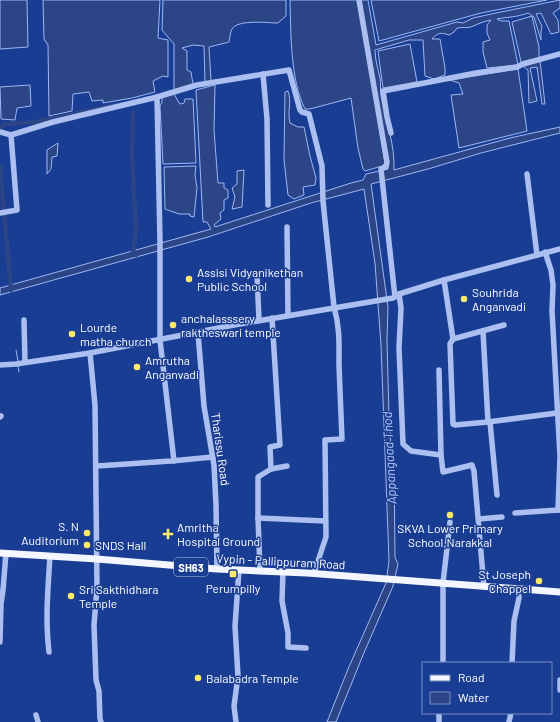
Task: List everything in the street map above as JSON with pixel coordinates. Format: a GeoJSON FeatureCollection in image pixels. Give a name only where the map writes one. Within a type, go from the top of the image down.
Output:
{"type":"FeatureCollection","features":[{"type":"Feature","properties":{"kind":"main road","name":"Vypin - Pallippuram Road"},"geometry":{"type":"LineString","coordinates":[[3,553],[217,569],[314,573],[560,592]]}},
{"type":"Feature","properties":{"kind":"street"},"geometry":{"type":"LineString","coordinates":[[360,0],[387,162],[386,167],[381,169],[395,296],[401,308],[399,348],[403,444],[411,451],[441,455]]}},
{"type":"Feature","properties":{"kind":"street"},"geometry":{"type":"LineString","coordinates":[[391,133],[383,91],[476,73],[517,67],[560,54]]}},
{"type":"Feature","properties":{"kind":"street"},"geometry":{"type":"LineString","coordinates":[[0,132],[11,135],[47,123],[157,97],[197,85],[289,70],[300,110],[309,114],[322,166],[323,201],[334,307],[340,336],[339,352],[342,439],[325,440],[326,536],[314,573]]}},
{"type":"Feature","properties":{"kind":"street"},"geometry":{"type":"LineString","coordinates":[[264,74],[267,119],[268,204]]}},
{"type":"Feature","properties":{"kind":"street"},"geometry":{"type":"LineString","coordinates":[[157,97],[160,242],[160,340],[174,461]]}},
{"type":"Feature","properties":{"kind":"street"},"geometry":{"type":"LineString","coordinates":[[4,212],[17,210],[11,135]]}},
{"type":"Feature","properties":{"kind":"street"},"geometry":{"type":"LineString","coordinates":[[527,174],[537,255]]}},
{"type":"Feature","properties":{"kind":"street"},"geometry":{"type":"LineString","coordinates":[[288,227],[288,315]]}},
{"type":"Feature","properties":{"kind":"street"},"geometry":{"type":"LineString","coordinates":[[0,365],[90,353],[259,320],[376,300],[395,296],[444,280],[560,249]]}},
{"type":"Feature","properties":{"kind":"street"},"geometry":{"type":"LineString","coordinates":[[515,513],[559,510],[560,456],[552,311],[553,284],[545,252]]}},
{"type":"Feature","properties":{"kind":"street"},"geometry":{"type":"LineString","coordinates":[[256,274],[259,320]]}},
{"type":"Feature","properties":{"kind":"street"},"geometry":{"type":"LineString","coordinates":[[444,280],[453,339],[450,344],[454,424],[489,422],[557,412]]}},
{"type":"Feature","properties":{"kind":"street"},"geometry":{"type":"LineString","coordinates":[[271,469],[270,447],[280,445],[272,318]]}},
{"type":"Feature","properties":{"kind":"street"},"geometry":{"type":"LineString","coordinates":[[20,363],[24,320]]}},
{"type":"Feature","properties":{"kind":"street"},"geometry":{"type":"LineString","coordinates":[[453,339],[504,325]]}},
{"type":"Feature","properties":{"kind":"street"},"geometry":{"type":"LineString","coordinates":[[483,331],[489,422],[497,494]]}},
{"type":"Feature","properties":{"kind":"street","name":"Tharissu Road"},"geometry":{"type":"LineString","coordinates":[[198,333],[204,406],[213,457],[216,505],[217,569]]}},
{"type":"Feature","properties":{"kind":"street"},"geometry":{"type":"LineString","coordinates":[[90,353],[95,405],[96,466],[97,559],[94,624],[96,680],[99,691],[101,721]]}},
{"type":"Feature","properties":{"kind":"street"},"geometry":{"type":"LineString","coordinates":[[439,370],[441,455],[443,472],[472,465],[474,470],[484,587]]}},
{"type":"Feature","properties":{"kind":"street"},"geometry":{"type":"LineString","coordinates":[[96,466],[213,457]]}},
{"type":"Feature","properties":{"kind":"street"},"geometry":{"type":"LineString","coordinates":[[260,570],[258,477],[271,469],[287,466]]}},
{"type":"Feature","properties":{"kind":"street"},"geometry":{"type":"LineString","coordinates":[[478,519],[502,517]]}},
{"type":"Feature","properties":{"kind":"street"},"geometry":{"type":"LineString","coordinates":[[258,518],[325,520]]}},
{"type":"Feature","properties":{"kind":"street"},"geometry":{"type":"LineString","coordinates":[[443,662],[443,584],[450,522]]}},
{"type":"Feature","properties":{"kind":"street"},"geometry":{"type":"LineString","coordinates":[[0,642],[3,590],[3,553]]}},
{"type":"Feature","properties":{"kind":"street"},"geometry":{"type":"LineString","coordinates":[[49,652],[46,634],[46,618],[50,556]]}},
{"type":"Feature","properties":{"kind":"street"},"geometry":{"type":"LineString","coordinates":[[236,722],[234,706],[238,676],[235,626],[239,570]]}},
{"type":"Feature","properties":{"kind":"street"},"geometry":{"type":"LineString","coordinates":[[283,571],[282,601],[288,633],[288,647],[306,648]]}},
{"type":"Feature","properties":{"kind":"street"},"geometry":{"type":"LineString","coordinates":[[512,662],[514,621],[519,598],[518,589]]}},
{"type":"Feature","properties":{"kind":"street"},"geometry":{"type":"LineString","coordinates":[[560,680],[560,690]]}},
{"type":"Feature","properties":{"kind":"street"},"geometry":{"type":"LineString","coordinates":[[36,715],[38,722]]}},
{"type":"Feature","properties":{"kind":"water"},"geometry":{"type":"Polygon","coordinates":[[[0,0],[27,0],[28,47],[0,49],[0,0]]]}},
{"type":"Feature","properties":{"kind":"water"},"geometry":{"type":"Polygon","coordinates":[[[43,0],[160,0],[158,38],[168,40],[168,77],[163,76],[153,81],[155,92],[132,98],[103,103],[103,100],[92,101],[89,92],[73,94],[72,111],[49,116],[48,45],[44,39],[43,0]]]}},
{"type":"Feature","properties":{"kind":"water"},"geometry":{"type":"Polygon","coordinates":[[[163,0],[286,0],[286,16],[278,23],[254,22],[235,26],[230,33],[229,42],[209,47],[211,81],[205,82],[204,46],[193,45],[182,48],[187,51],[187,70],[191,72],[193,84],[174,90],[174,44],[162,30],[163,0]]]}},
{"type":"Feature","properties":{"kind":"water"},"geometry":{"type":"Polygon","coordinates":[[[290,0],[358,0],[385,163],[382,166],[365,171],[363,169],[358,148],[351,98],[305,109],[296,84],[292,56],[290,0]]]}},
{"type":"Feature","properties":{"kind":"water","name":"Appangaad Thod"},"geometry":{"type":"Polygon","coordinates":[[[361,0],[368,0],[376,45],[457,22],[463,23],[473,18],[560,0],[560,8],[553,13],[558,20],[559,32],[551,34],[541,13],[536,14],[542,26],[541,40],[534,17],[528,13],[497,19],[501,21],[509,21],[518,65],[487,68],[483,52],[483,42],[490,40],[487,33],[487,25],[491,20],[471,27],[457,28],[449,35],[437,34],[432,39],[440,39],[445,68],[445,75],[434,79],[425,76],[423,40],[409,40],[375,50],[380,78],[381,96],[392,142],[394,170],[510,138],[560,127],[560,133],[481,153],[371,184],[388,307],[387,341],[389,416],[391,447],[394,459],[395,557],[398,564],[393,586],[336,722],[327,722],[348,669],[386,583],[389,561],[381,345],[375,263],[364,189],[311,203],[208,237],[0,295],[0,288],[211,229],[207,222],[203,222],[196,90],[215,85],[214,130],[218,183],[224,183],[224,188],[228,190],[228,198],[224,200],[224,210],[220,213],[221,219],[214,225],[215,227],[363,180],[366,174],[388,169],[361,0]]]}},
{"type":"Feature","properties":{"kind":"water"},"geometry":{"type":"Polygon","coordinates":[[[371,0],[547,0],[481,13],[379,41],[371,0]]]}},
{"type":"Feature","properties":{"kind":"water"},"geometry":{"type":"Polygon","coordinates":[[[532,16],[539,47],[539,58],[521,62],[512,22],[532,16]]]}},
{"type":"Feature","properties":{"kind":"water"},"geometry":{"type":"Polygon","coordinates":[[[410,44],[417,82],[383,88],[378,51],[410,44]]]}},
{"type":"Feature","properties":{"kind":"water"},"geometry":{"type":"Polygon","coordinates":[[[540,61],[545,104],[542,104],[537,67],[530,68],[537,101],[529,103],[528,70],[523,66],[540,61]]]}},
{"type":"Feature","properties":{"kind":"water"},"geometry":{"type":"Polygon","coordinates":[[[518,69],[527,131],[459,148],[451,95],[463,94],[459,83],[450,80],[518,69]]]}},
{"type":"Feature","properties":{"kind":"water"},"geometry":{"type":"Polygon","coordinates":[[[30,85],[31,106],[17,108],[15,120],[1,119],[0,87],[30,85]]]}},
{"type":"Feature","properties":{"kind":"water"},"geometry":{"type":"Polygon","coordinates":[[[288,91],[290,99],[290,123],[298,127],[304,127],[316,178],[315,185],[303,187],[304,195],[294,199],[288,195],[284,160],[285,92],[288,91]]]}},
{"type":"Feature","properties":{"kind":"water"},"geometry":{"type":"Polygon","coordinates":[[[174,94],[181,104],[184,103],[185,99],[193,99],[196,163],[163,164],[160,106],[162,97],[174,94]]]}},
{"type":"Feature","properties":{"kind":"water"},"geometry":{"type":"Polygon","coordinates":[[[58,143],[57,156],[52,157],[51,169],[47,174],[47,150],[58,143]]]}},
{"type":"Feature","properties":{"kind":"water"},"geometry":{"type":"Polygon","coordinates":[[[196,166],[195,175],[197,188],[194,217],[190,216],[190,214],[179,214],[165,209],[164,167],[196,166]]]}},
{"type":"Feature","properties":{"kind":"water"},"geometry":{"type":"Polygon","coordinates":[[[244,170],[242,207],[232,209],[235,197],[232,188],[237,184],[237,171],[244,170]]]}},
{"type":"Feature","properties":{"kind":"waterway"},"geometry":{"type":"LineString","coordinates":[[0,129],[5,124],[35,122],[115,105]]}},
{"type":"Feature","properties":{"kind":"waterway"},"geometry":{"type":"LineString","coordinates":[[133,113],[132,155],[136,230],[133,252],[136,255]]}},
{"type":"Feature","properties":{"kind":"waterway"},"geometry":{"type":"LineString","coordinates":[[0,167],[11,290]]}},
{"type":"Feature","properties":{"kind":"waterway"},"geometry":{"type":"LineString","coordinates":[[16,350],[18,361]]}},
{"type":"Feature","properties":{"kind":"waterway"},"geometry":{"type":"LineString","coordinates":[[18,366],[19,372]]}},
{"type":"Feature","properties":{"kind":"place","name":"Assisi Vidyanikethan Public School"},"geometry":{"type":"Point","coordinates":[189,279]}},
{"type":"Feature","properties":{"kind":"place","name":"Souhrida Anganvadi"},"geometry":{"type":"Point","coordinates":[464,299]}},
{"type":"Feature","properties":{"kind":"place","name":"anchalasssery raktheswari temple"},"geometry":{"type":"Point","coordinates":[173,325]}},
{"type":"Feature","properties":{"kind":"place","name":"Lourde matha church"},"geometry":{"type":"Point","coordinates":[72,334]}},
{"type":"Feature","properties":{"kind":"place","name":"Amrutha Anganvadi"},"geometry":{"type":"Point","coordinates":[137,367]}},
{"type":"Feature","properties":{"kind":"place","name":"SKVA Lower Primary School,Narakkal"},"geometry":{"type":"Point","coordinates":[450,515]}},
{"type":"Feature","properties":{"kind":"place","name":"S. N Auditorium"},"geometry":{"type":"Point","coordinates":[87,533]}},
{"type":"Feature","properties":{"kind":"place","name":"Amritha Hospital Ground"},"geometry":{"type":"Point","coordinates":[168,534]}},
{"type":"Feature","properties":{"kind":"place","name":"SNDS Hall"},"geometry":{"type":"Point","coordinates":[87,545]}},
{"type":"Feature","properties":{"kind":"place","name":"Perumpilly"},"geometry":{"type":"Point","coordinates":[233,574]}},
{"type":"Feature","properties":{"kind":"place","name":"St Joseph Chappel"},"geometry":{"type":"Point","coordinates":[539,581]}},
{"type":"Feature","properties":{"kind":"place","name":"Sri Sakthidhara Temple"},"geometry":{"type":"Point","coordinates":[71,596]}},
{"type":"Feature","properties":{"kind":"place","name":"Balabadra Temple"},"geometry":{"type":"Point","coordinates":[198,678]}}]}
